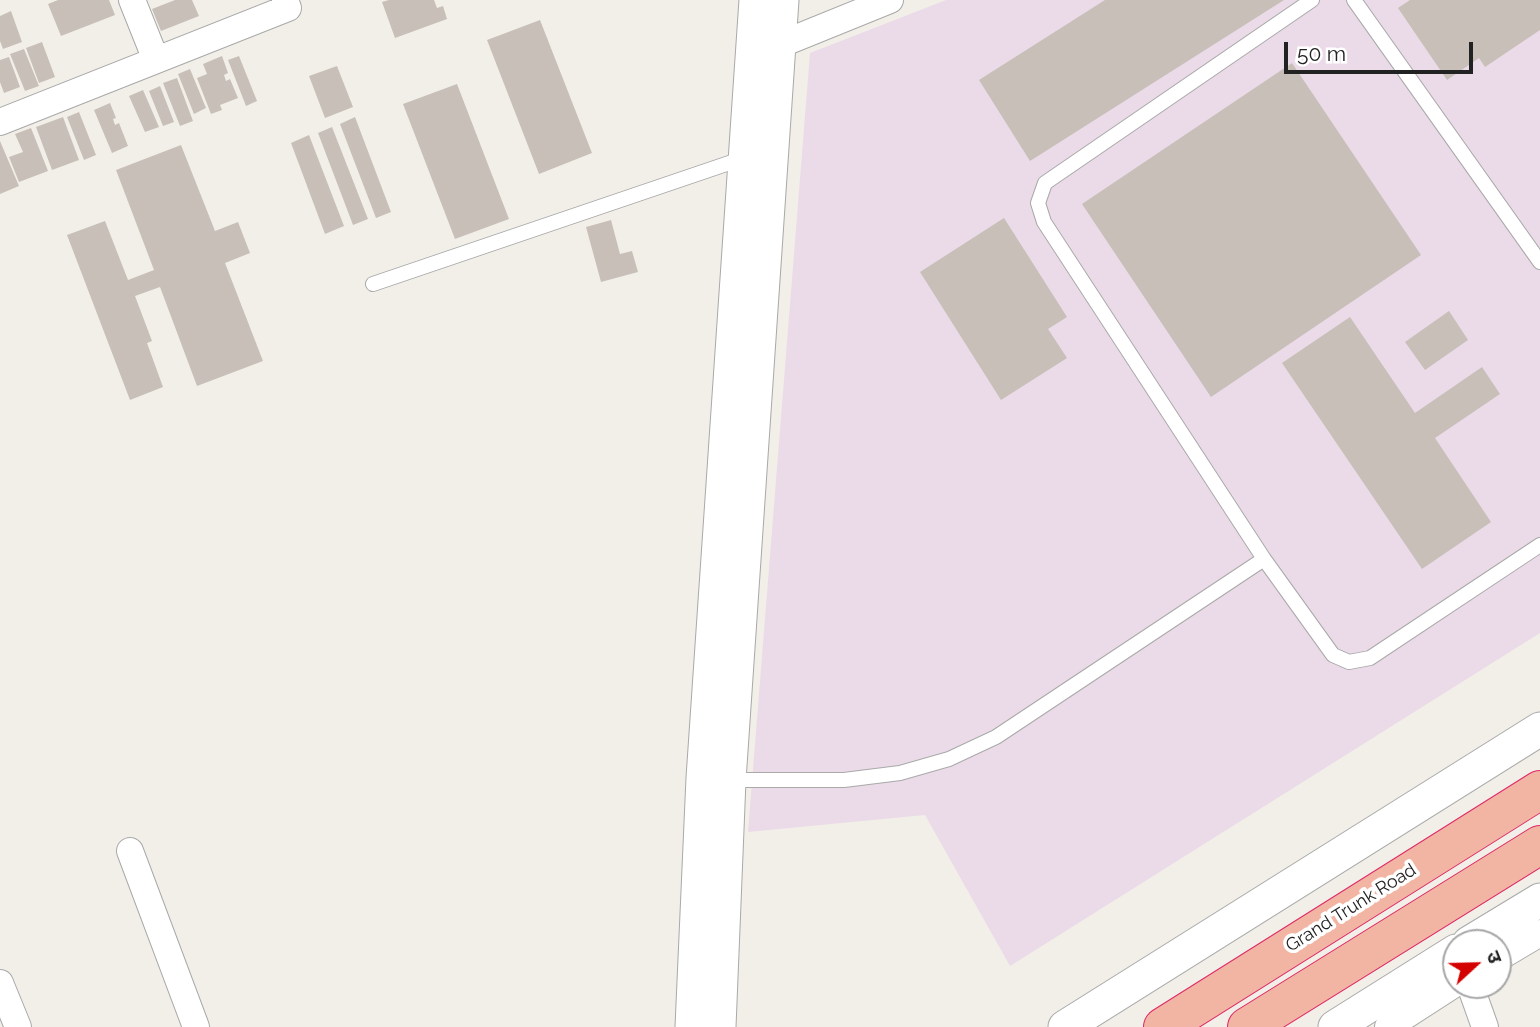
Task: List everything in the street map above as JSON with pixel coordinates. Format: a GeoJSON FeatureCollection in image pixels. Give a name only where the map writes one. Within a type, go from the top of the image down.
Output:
{"type":"FeatureCollection","features":[{"type":"Feature","properties":{"kind":"highway","name":"Grand Trunk Road"},"geometry":{"type":"LineString","coordinates":[[1163,1027],[1540,790]]}},
{"type":"Feature","properties":{"kind":"highway"},"geometry":{"type":"LineString","coordinates":[[1247,1027],[1540,845]]}},
{"type":"Feature","properties":{"kind":"street"},"geometry":{"type":"LineString","coordinates":[[132,0],[156,60]]}},
{"type":"Feature","properties":{"kind":"street"},"geometry":{"type":"LineString","coordinates":[[0,122],[288,8],[285,0]]}},
{"type":"Feature","properties":{"kind":"street"},"geometry":{"type":"LineString","coordinates":[[719,1027],[766,44],[756,0]]}},
{"type":"Feature","properties":{"kind":"street"},"geometry":{"type":"LineString","coordinates":[[692,1027],[703,778],[745,158],[766,44],[782,0]]}},
{"type":"Feature","properties":{"kind":"street"},"geometry":{"type":"LineString","coordinates":[[766,44],[866,5],[890,0]]}},
{"type":"Feature","properties":{"kind":"street"},"geometry":{"type":"LineString","coordinates":[[1065,1027],[1540,729]]}},
{"type":"Feature","properties":{"kind":"street"},"geometry":{"type":"LineString","coordinates":[[131,852],[196,1027]]}},
{"type":"Feature","properties":{"kind":"street"},"geometry":{"type":"LineString","coordinates":[[1492,929],[1540,900]]}},
{"type":"Feature","properties":{"kind":"street"},"geometry":{"type":"LineString","coordinates":[[1512,950],[1540,933]]}},
{"type":"Feature","properties":{"kind":"street"},"geometry":{"type":"LineString","coordinates":[[1335,1027],[1442,960]]}},
{"type":"Feature","properties":{"kind":"street"},"geometry":{"type":"LineString","coordinates":[[0,983],[18,1027]]}},
{"type":"Feature","properties":{"kind":"street"},"geometry":{"type":"LineString","coordinates":[[1388,1027],[1442,992]]}},
{"type":"Feature","properties":{"kind":"street"},"geometry":{"type":"LineString","coordinates":[[1475,999],[1485,1027]]}},
{"type":"Feature","properties":{"kind":"lane"},"geometry":{"type":"LineString","coordinates":[[1312,0],[1045,183],[1038,203],[1044,222],[1264,559],[1333,655],[1349,662],[1370,658],[1540,545]]}},
{"type":"Feature","properties":{"kind":"lane"},"geometry":{"type":"LineString","coordinates":[[1354,0],[1540,262]]}},
{"type":"Feature","properties":{"kind":"lane"},"geometry":{"type":"LineString","coordinates":[[373,284],[745,158]]}},
{"type":"Feature","properties":{"kind":"lane"},"geometry":{"type":"LineString","coordinates":[[729,780],[844,780],[900,773],[949,759],[996,737],[1264,559]]}},
{"type":"Feature","properties":{"kind":"shaded area"},"geometry":{"type":"Polygon","coordinates":[[[946,0],[1540,0],[1540,633],[1010,966],[925,815],[748,832],[810,53],[946,0]]]}},
{"type":"Feature","properties":{"kind":"building"},"geometry":{"type":"Polygon","coordinates":[[[58,0],[109,0],[115,15],[61,36],[48,4],[58,0]]]}},
{"type":"Feature","properties":{"kind":"building"},"geometry":{"type":"Polygon","coordinates":[[[175,0],[192,0],[199,16],[161,31],[152,9],[175,0]]]}},
{"type":"Feature","properties":{"kind":"building"},"geometry":{"type":"Polygon","coordinates":[[[434,0],[437,8],[443,6],[447,19],[395,38],[382,2],[434,0]]]}},
{"type":"Feature","properties":{"kind":"building"},"geometry":{"type":"Polygon","coordinates":[[[1105,0],[1284,0],[1030,161],[979,80],[1105,0]]]}},
{"type":"Feature","properties":{"kind":"building"},"geometry":{"type":"Polygon","coordinates":[[[1410,0],[1540,0],[1540,30],[1485,67],[1479,58],[1447,80],[1398,8],[1410,0]]]}},
{"type":"Feature","properties":{"kind":"building"},"geometry":{"type":"Polygon","coordinates":[[[11,11],[22,42],[3,49],[0,41],[0,16],[11,11]]]}},
{"type":"Feature","properties":{"kind":"building"},"geometry":{"type":"Polygon","coordinates":[[[540,20],[592,153],[539,174],[487,40],[540,20]]]}},
{"type":"Feature","properties":{"kind":"building"},"geometry":{"type":"Polygon","coordinates":[[[42,42],[55,77],[39,83],[26,48],[42,42]]]}},
{"type":"Feature","properties":{"kind":"building"},"geometry":{"type":"Polygon","coordinates":[[[24,49],[39,86],[25,91],[10,54],[24,49]]]}},
{"type":"Feature","properties":{"kind":"building"},"geometry":{"type":"Polygon","coordinates":[[[222,56],[228,73],[224,75],[226,81],[230,79],[238,98],[220,105],[222,110],[211,114],[197,78],[207,74],[203,64],[222,56]]]}},
{"type":"Feature","properties":{"kind":"building"},"geometry":{"type":"Polygon","coordinates":[[[239,56],[257,101],[246,106],[228,60],[239,56]]]}},
{"type":"Feature","properties":{"kind":"building"},"geometry":{"type":"Polygon","coordinates":[[[9,57],[20,87],[4,93],[0,82],[0,60],[9,57]]]}},
{"type":"Feature","properties":{"kind":"building"},"geometry":{"type":"Polygon","coordinates":[[[1292,63],[1421,255],[1211,397],[1082,204],[1292,63]]]}},
{"type":"Feature","properties":{"kind":"building"},"geometry":{"type":"Polygon","coordinates":[[[337,66],[353,107],[325,118],[309,76],[337,66]]]}},
{"type":"Feature","properties":{"kind":"building"},"geometry":{"type":"Polygon","coordinates":[[[190,69],[206,108],[194,114],[178,74],[190,69]]]}},
{"type":"Feature","properties":{"kind":"building"},"geometry":{"type":"Polygon","coordinates":[[[177,78],[193,121],[180,126],[163,83],[177,78]]]}},
{"type":"Feature","properties":{"kind":"building"},"geometry":{"type":"Polygon","coordinates":[[[457,84],[509,219],[455,239],[403,104],[457,84]]]}},
{"type":"Feature","properties":{"kind":"building"},"geometry":{"type":"Polygon","coordinates":[[[160,86],[174,122],[163,126],[149,91],[160,86]]]}},
{"type":"Feature","properties":{"kind":"building"},"geometry":{"type":"Polygon","coordinates":[[[143,90],[159,127],[145,132],[129,96],[143,90]]]}},
{"type":"Feature","properties":{"kind":"building"},"geometry":{"type":"Polygon","coordinates":[[[110,103],[116,118],[113,119],[115,125],[119,123],[128,146],[112,153],[94,110],[110,103]]]}},
{"type":"Feature","properties":{"kind":"building"},"geometry":{"type":"Polygon","coordinates":[[[79,112],[96,155],[84,160],[67,117],[79,112]]]}},
{"type":"Feature","properties":{"kind":"building"},"geometry":{"type":"Polygon","coordinates":[[[63,117],[79,160],[52,170],[36,127],[63,117]]]}},
{"type":"Feature","properties":{"kind":"building"},"geometry":{"type":"Polygon","coordinates":[[[355,117],[391,212],[376,218],[340,124],[355,117]]]}},
{"type":"Feature","properties":{"kind":"building"},"geometry":{"type":"Polygon","coordinates":[[[332,127],[368,219],[353,225],[318,133],[332,127]]]}},
{"type":"Feature","properties":{"kind":"building"},"geometry":{"type":"Polygon","coordinates":[[[31,128],[48,171],[19,182],[9,157],[23,152],[15,134],[31,128]]]}},
{"type":"Feature","properties":{"kind":"building"},"geometry":{"type":"Polygon","coordinates":[[[309,135],[344,226],[325,234],[291,143],[309,135]]]}},
{"type":"Feature","properties":{"kind":"building"},"geometry":{"type":"Polygon","coordinates":[[[0,141],[19,186],[0,194],[0,141]]]}},
{"type":"Feature","properties":{"kind":"building"},"geometry":{"type":"Polygon","coordinates":[[[181,145],[215,231],[238,222],[250,253],[225,263],[263,361],[197,386],[160,287],[135,296],[152,341],[147,343],[163,387],[130,400],[67,235],[105,221],[128,280],[154,270],[116,170],[181,145]]]}},
{"type":"Feature","properties":{"kind":"building"},"geometry":{"type":"Polygon","coordinates":[[[1004,218],[1067,317],[1048,329],[1067,358],[1001,400],[920,272],[1004,218]]]}},
{"type":"Feature","properties":{"kind":"building"},"geometry":{"type":"Polygon","coordinates":[[[611,220],[620,254],[632,251],[638,272],[601,282],[586,227],[611,220]]]}},
{"type":"Feature","properties":{"kind":"building"},"geometry":{"type":"Polygon","coordinates":[[[1449,311],[1468,340],[1425,370],[1405,342],[1449,311]]]}},
{"type":"Feature","properties":{"kind":"building"},"geometry":{"type":"Polygon","coordinates":[[[1350,317],[1415,413],[1482,367],[1500,394],[1435,438],[1491,522],[1422,569],[1282,363],[1350,317]]]}}]}
